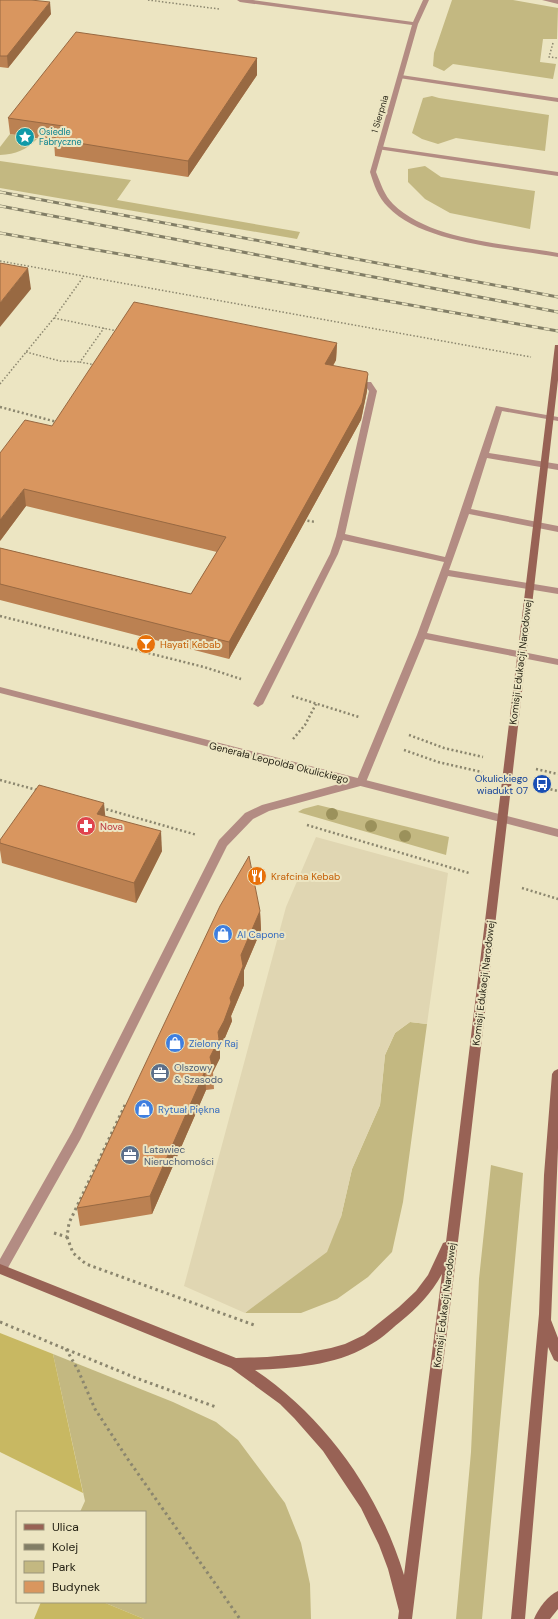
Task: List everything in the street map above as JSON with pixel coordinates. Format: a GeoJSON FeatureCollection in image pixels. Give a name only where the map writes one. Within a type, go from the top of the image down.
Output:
{"type":"FeatureCollection","features":[{"type":"Feature","properties":{"kind":"main road","name":"Komisji Edukacji Narodowej"},"geometry":{"type":"LineString","coordinates":[[406,1615],[463,1151],[558,348]]}},
{"type":"Feature","properties":{"kind":"main road"},"geometry":{"type":"LineString","coordinates":[[518,1619],[545,1314],[550,1175],[558,1074]]}},
{"type":"Feature","properties":{"kind":"main road"},"geometry":{"type":"LineString","coordinates":[[236,1364],[304,1360],[359,1345],[376,1334],[420,1297],[438,1272],[453,1232]]}},
{"type":"Feature","properties":{"kind":"main road"},"geometry":{"type":"LineString","coordinates":[[1,1268],[236,1364],[269,1387],[298,1412],[342,1465],[363,1497],[393,1564],[406,1615]]}},
{"type":"Feature","properties":{"kind":"main road"},"geometry":{"type":"LineString","coordinates":[[545,1314],[550,1337],[558,1356]]}},
{"type":"Feature","properties":{"kind":"main road"},"geometry":{"type":"LineString","coordinates":[[541,1619],[558,1598]]}},
{"type":"Feature","properties":{"kind":"street"},"geometry":{"type":"LineString","coordinates":[[240,0],[415,24]]}},
{"type":"Feature","properties":{"kind":"street","name":"1 Sierpnia"},"geometry":{"type":"LineString","coordinates":[[426,0],[415,24],[373,172],[380,194],[391,206],[408,220],[431,230],[461,238],[558,255]]}},
{"type":"Feature","properties":{"kind":"street"},"geometry":{"type":"LineString","coordinates":[[545,0],[558,2]]}},
{"type":"Feature","properties":{"kind":"street"},"geometry":{"type":"LineString","coordinates":[[401,76],[558,100]]}},
{"type":"Feature","properties":{"kind":"street"},"geometry":{"type":"LineString","coordinates":[[379,148],[558,174]]}},
{"type":"Feature","properties":{"kind":"street"},"geometry":{"type":"LineString","coordinates":[[258,704],[334,554],[341,532],[373,391],[368,384]]}},
{"type":"Feature","properties":{"kind":"street"},"geometry":{"type":"LineString","coordinates":[[1,1268],[76,1136],[223,843],[249,816],[266,808],[361,782],[386,726],[422,635],[485,455],[498,408],[558,419]]}},
{"type":"Feature","properties":{"kind":"street"},"geometry":{"type":"LineString","coordinates":[[485,455],[558,467]]}},
{"type":"Feature","properties":{"kind":"street"},"geometry":{"type":"LineString","coordinates":[[466,511],[558,529]]}},
{"type":"Feature","properties":{"kind":"street"},"geometry":{"type":"LineString","coordinates":[[341,532],[448,560]]}},
{"type":"Feature","properties":{"kind":"street"},"geometry":{"type":"LineString","coordinates":[[444,572],[558,592]]}},
{"type":"Feature","properties":{"kind":"street"},"geometry":{"type":"LineString","coordinates":[[422,635],[558,662]]}},
{"type":"Feature","properties":{"kind":"street","name":"Generała Leopolda Okulickiego"},"geometry":{"type":"LineString","coordinates":[[0,690],[558,833]]}},
{"type":"Feature","properties":{"kind":"path"},"geometry":{"type":"LineString","coordinates":[[553,43],[549,57],[558,58]]}},
{"type":"Feature","properties":{"kind":"path"},"geometry":{"type":"LineString","coordinates":[[0,261],[535,358]]}},
{"type":"Feature","properties":{"kind":"path"},"geometry":{"type":"LineString","coordinates":[[0,384],[54,318],[84,276]]}},
{"type":"Feature","properties":{"kind":"path"},"geometry":{"type":"LineString","coordinates":[[54,318],[119,332]]}},
{"type":"Feature","properties":{"kind":"path"},"geometry":{"type":"LineString","coordinates":[[80,362],[104,328]]}},
{"type":"Feature","properties":{"kind":"path"},"geometry":{"type":"LineString","coordinates":[[26,352],[60,361],[80,362],[100,366]]}},
{"type":"Feature","properties":{"kind":"path"},"geometry":{"type":"LineString","coordinates":[[0,407],[58,422]]}},
{"type":"Feature","properties":{"kind":"path"},"geometry":{"type":"LineString","coordinates":[[53,429],[62,417]]}},
{"type":"Feature","properties":{"kind":"path"},"geometry":{"type":"LineString","coordinates":[[297,518],[341,532]]}},
{"type":"Feature","properties":{"kind":"path"},"geometry":{"type":"LineString","coordinates":[[0,616],[204,667],[249,682]]}},
{"type":"Feature","properties":{"kind":"path"},"geometry":{"type":"LineString","coordinates":[[286,694],[386,726],[444,748],[490,759]]}},
{"type":"Feature","properties":{"kind":"path"},"geometry":{"type":"LineString","coordinates":[[305,725],[316,704]]}},
{"type":"Feature","properties":{"kind":"path"},"geometry":{"type":"LineString","coordinates":[[379,740],[438,762],[483,773]]}},
{"type":"Feature","properties":{"kind":"path"},"geometry":{"type":"LineString","coordinates":[[535,769],[558,774]]}},
{"type":"Feature","properties":{"kind":"path"},"geometry":{"type":"LineString","coordinates":[[0,780],[38,790]]}},
{"type":"Feature","properties":{"kind":"path"},"geometry":{"type":"LineString","coordinates":[[528,783],[558,791]]}},
{"type":"Feature","properties":{"kind":"path"},"geometry":{"type":"LineString","coordinates":[[98,808],[197,835],[194,842]]}},
{"type":"Feature","properties":{"kind":"path"},"geometry":{"type":"LineString","coordinates":[[300,823],[474,874]]}},
{"type":"Feature","properties":{"kind":"path"},"geometry":{"type":"LineString","coordinates":[[520,888],[558,899]]}},
{"type":"Feature","properties":{"kind":"path"},"geometry":{"type":"LineString","coordinates":[[67,1237],[69,1248],[76,1258],[86,1264],[254,1325]]}},
{"type":"Feature","properties":{"kind":"path"},"geometry":{"type":"LineString","coordinates":[[0,1322],[136,1378],[216,1407]]}},
{"type":"Feature","properties":{"kind":"path"},"geometry":{"type":"LineString","coordinates":[[66,1349],[78,1370],[94,1409],[240,1619]]}},
{"type":"Feature","properties":{"kind":"green space"},"geometry":{"type":"Polygon","coordinates":[[[452,0],[513,0],[558,8],[557,39],[543,39],[540,62],[556,64],[553,79],[453,64],[444,71],[433,66],[434,53],[452,0]]]}},
{"type":"Feature","properties":{"kind":"green space"},"geometry":{"type":"Polygon","coordinates":[[[432,96],[549,115],[545,151],[456,138],[438,144],[422,139],[412,133],[423,98],[432,96]]]}},
{"type":"Feature","properties":{"kind":"green space"},"geometry":{"type":"Polygon","coordinates":[[[10,134],[37,139],[20,151],[0,155],[0,147],[10,134]]]}},
{"type":"Feature","properties":{"kind":"green space"},"geometry":{"type":"Polygon","coordinates":[[[0,161],[131,180],[117,200],[300,232],[297,239],[0,188],[0,161]]]}},
{"type":"Feature","properties":{"kind":"green space"},"geometry":{"type":"Polygon","coordinates":[[[425,166],[441,177],[535,191],[530,229],[450,213],[425,199],[408,182],[408,169],[425,166]]]}},
{"type":"Feature","properties":{"kind":"green space"},"geometry":{"type":"Polygon","coordinates":[[[318,805],[449,837],[446,855],[298,812],[318,805]]]}},
{"type":"Feature","properties":{"kind":"green space"},"geometry":{"type":"Polygon","coordinates":[[[410,1022],[427,1024],[403,1202],[392,1252],[368,1277],[337,1299],[301,1313],[245,1313],[341,1217],[352,1169],[380,1105],[385,1055],[395,1033],[410,1022]]]}},
{"type":"Feature","properties":{"kind":"green space"},"geometry":{"type":"Polygon","coordinates":[[[491,1165],[523,1173],[482,1619],[456,1619],[471,1452],[479,1279],[491,1165]]]}},
{"type":"Feature","properties":{"kind":"green space"},"geometry":{"type":"Polygon","coordinates":[[[53,1354],[173,1402],[216,1422],[238,1440],[285,1503],[301,1543],[310,1584],[311,1619],[144,1619],[105,1603],[146,1603],[146,1511],[80,1511],[85,1501],[53,1354]]]}},
{"type":"Feature","properties":{"kind":"shaded area"},"geometry":{"type":"Polygon","coordinates":[[[0,1333],[53,1354],[83,1493],[0,1452],[0,1333]]]}},
{"type":"Feature","properties":{"kind":"shaded area"},"geometry":{"type":"Polygon","coordinates":[[[41,1603],[105,1603],[144,1619],[34,1619],[41,1603]]]}},
{"type":"Feature","properties":{"kind":"sand"},"geometry":{"type":"Polygon","coordinates":[[[316,837],[448,873],[427,1024],[410,1022],[395,1033],[385,1055],[380,1105],[352,1169],[341,1217],[327,1252],[245,1313],[184,1286],[286,907],[316,837]]]}},
{"type":"Feature","properties":{"kind":"building"},"geometry":{"type":"Polygon","coordinates":[[[0,0],[31,0],[50,2],[7,56],[0,56],[0,0]]]}},
{"type":"Feature","properties":{"kind":"building"},"geometry":{"type":"Polygon","coordinates":[[[76,32],[257,58],[188,161],[54,139],[63,126],[8,118],[76,32]]]}},
{"type":"Feature","properties":{"kind":"building"},"geometry":{"type":"Polygon","coordinates":[[[0,263],[28,268],[0,303],[0,263]]]}},
{"type":"Feature","properties":{"kind":"building"},"geometry":{"type":"Polygon","coordinates":[[[134,302],[337,343],[325,364],[367,372],[368,374],[362,403],[229,642],[0,584],[0,548],[191,594],[226,537],[24,489],[0,520],[0,453],[25,420],[52,426],[134,302]]]}},
{"type":"Feature","properties":{"kind":"building"},"geometry":{"type":"Polygon","coordinates":[[[39,785],[104,803],[97,814],[161,831],[134,883],[0,843],[0,840],[39,785]]]}},
{"type":"Feature","properties":{"kind":"building"},"geometry":{"type":"Polygon","coordinates":[[[249,856],[260,911],[241,955],[243,966],[230,998],[231,1002],[224,1021],[218,1032],[219,1039],[210,1057],[213,1070],[205,1071],[150,1196],[77,1208],[220,906],[249,856]]]}},
{"type":"Feature","properties":{"kind":"railway"},"geometry":{"type":"LineString","coordinates":[[0,192],[558,297]]}},
{"type":"Feature","properties":{"kind":"railway"},"geometry":{"type":"LineString","coordinates":[[0,206],[558,312]]}},
{"type":"Feature","properties":{"kind":"railway"},"geometry":{"type":"LineString","coordinates":[[0,233],[558,331]]}},
{"type":"Feature","properties":{"kind":"place","name":"Osiedle Fabryczne"},"geometry":{"type":"Point","coordinates":[25,137]}},
{"type":"Feature","properties":{"kind":"place","name":"Hayati Kebab"},"geometry":{"type":"Point","coordinates":[146,644]}},
{"type":"Feature","properties":{"kind":"place","name":"Okulickiego wiadukt 07"},"geometry":{"type":"Point","coordinates":[542,784]}},
{"type":"Feature","properties":{"kind":"place","name":"Nova"},"geometry":{"type":"Point","coordinates":[86,826]}},
{"type":"Feature","properties":{"kind":"place","name":"Krafcina Kebab"},"geometry":{"type":"Point","coordinates":[257,876]}},
{"type":"Feature","properties":{"kind":"place","name":"Al Capone"},"geometry":{"type":"Point","coordinates":[223,934]}},
{"type":"Feature","properties":{"kind":"place","name":"Zielony Raj"},"geometry":{"type":"Point","coordinates":[175,1043]}},
{"type":"Feature","properties":{"kind":"place","name":"Olszowy & Szasodo"},"geometry":{"type":"Point","coordinates":[160,1073]}},
{"type":"Feature","properties":{"kind":"place","name":"Rytuał Piękna"},"geometry":{"type":"Point","coordinates":[144,1109]}},
{"type":"Feature","properties":{"kind":"place","name":"Latawiec Nieruchomości"},"geometry":{"type":"Point","coordinates":[130,1155]}}]}
